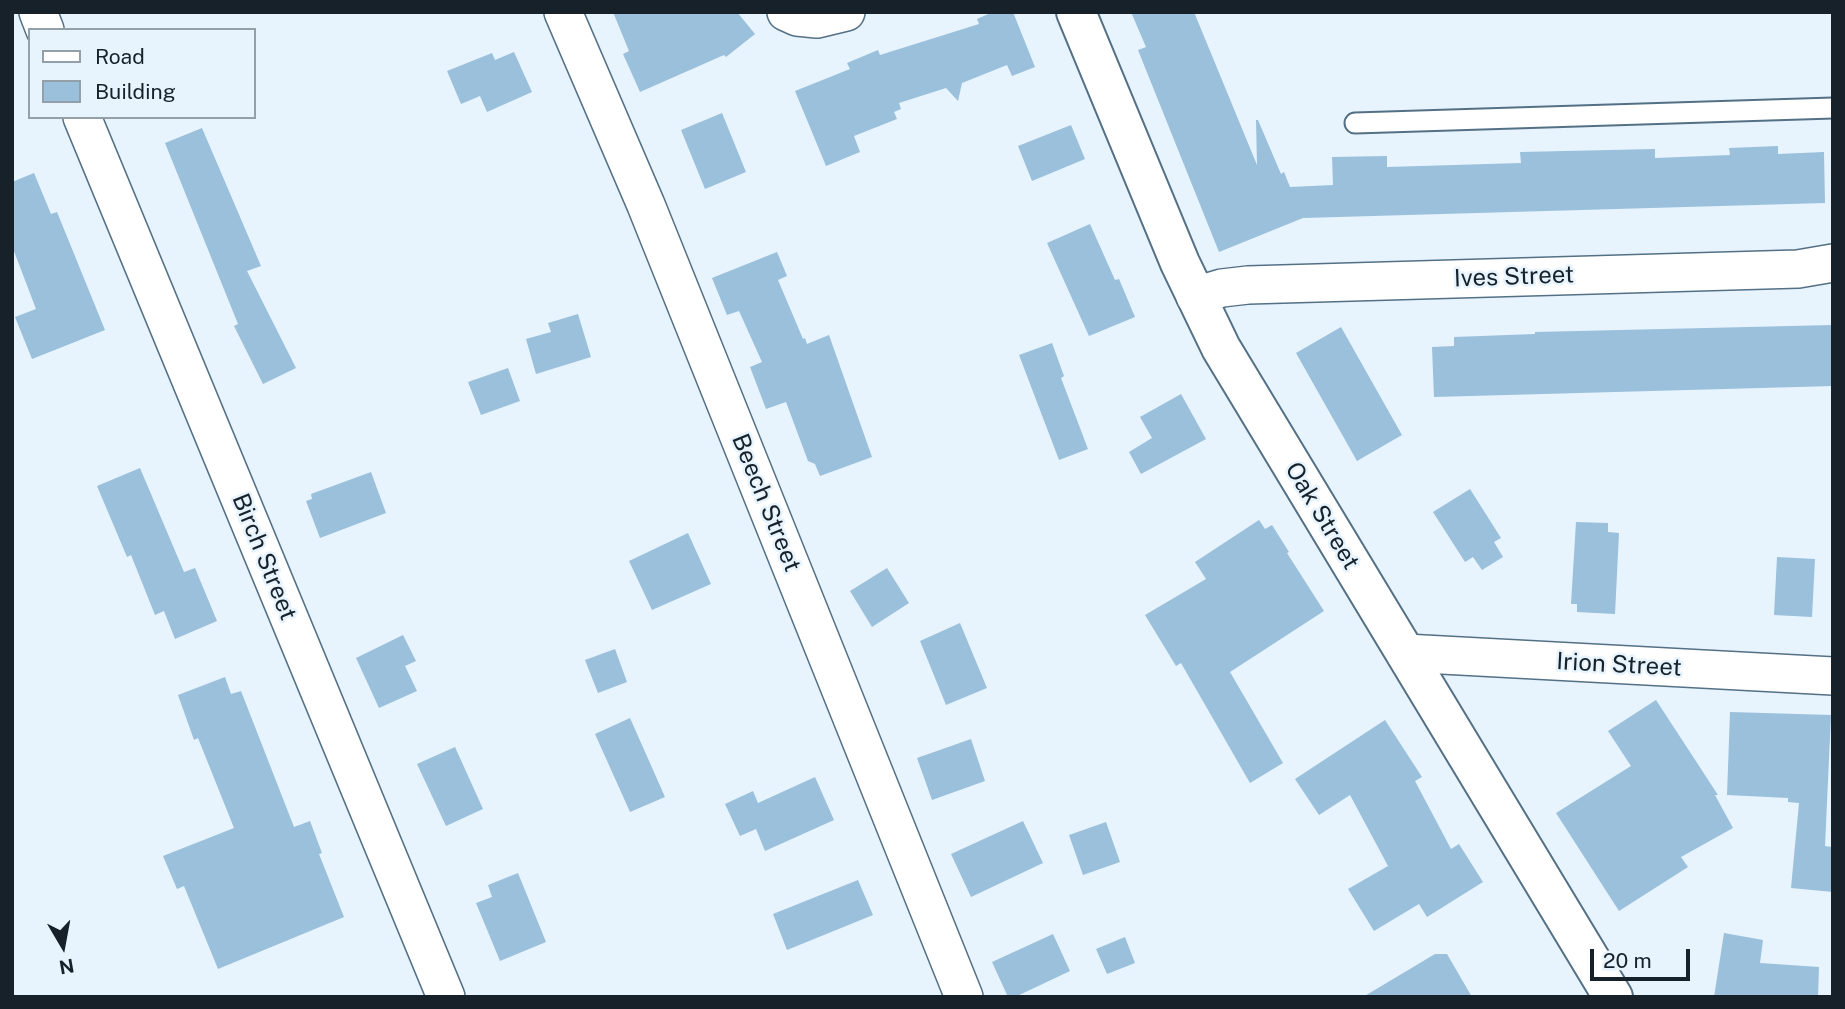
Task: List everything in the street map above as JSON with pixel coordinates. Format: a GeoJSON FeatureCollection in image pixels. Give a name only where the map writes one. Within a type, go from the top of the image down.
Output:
{"type":"FeatureCollection","features":[{"type":"Feature","properties":{"kind":"street","name":"Beech Street"},"geometry":{"type":"LineString","coordinates":[[563,12],[662,243],[964,997]]}},
{"type":"Feature","properties":{"kind":"street"},"geometry":{"type":"LineString","coordinates":[[786,12],[797,17],[817,19],[846,12]]}},
{"type":"Feature","properties":{"kind":"street","name":"Oak Street"},"geometry":{"type":"LineString","coordinates":[[1076,12],[1195,296],[1234,371],[1613,997]]}},
{"type":"Feature","properties":{"kind":"street","name":"Birch Street"},"geometry":{"type":"LineString","coordinates":[[83,119],[446,997]]}},
{"type":"Feature","properties":{"kind":"street","name":"Ives Street"},"geometry":{"type":"LineString","coordinates":[[1195,296],[1222,288],[1248,285],[1798,269],[1833,263]]}},
{"type":"Feature","properties":{"kind":"street","name":"Irion Street"},"geometry":{"type":"LineString","coordinates":[[1405,653],[1833,676]]}},
{"type":"Feature","properties":{"kind":"lane"},"geometry":{"type":"LineString","coordinates":[[1355,123],[1833,108]]}},
{"type":"Feature","properties":{"kind":"building"},"geometry":{"type":"Polygon","coordinates":[[[613,12],[737,12],[755,34],[726,57],[724,55],[640,92],[623,54],[629,51],[613,12]]]}},
{"type":"Feature","properties":{"kind":"building"},"geometry":{"type":"Polygon","coordinates":[[[993,12],[1013,12],[1035,67],[1012,76],[1007,65],[962,83],[958,101],[946,88],[899,103],[901,109],[894,112],[897,119],[854,136],[860,152],[826,166],[795,91],[850,69],[847,63],[878,50],[880,55],[979,24],[977,19],[993,12]]]}},
{"type":"Feature","properties":{"kind":"building"},"geometry":{"type":"Polygon","coordinates":[[[1131,12],[1194,12],[1257,165],[1258,120],[1281,174],[1284,172],[1290,187],[1333,185],[1332,157],[1387,156],[1387,167],[1521,163],[1520,152],[1655,149],[1655,158],[1730,155],[1729,148],[1778,146],[1778,154],[1824,152],[1825,203],[1303,218],[1219,252],[1138,50],[1146,47],[1131,12]]]}},
{"type":"Feature","properties":{"kind":"building"},"geometry":{"type":"Polygon","coordinates":[[[514,52],[532,92],[487,112],[480,96],[461,104],[447,71],[492,53],[495,60],[514,52]]]}},
{"type":"Feature","properties":{"kind":"building"},"geometry":{"type":"Polygon","coordinates":[[[722,113],[746,172],[705,189],[681,130],[722,113]]]}},
{"type":"Feature","properties":{"kind":"building"},"geometry":{"type":"Polygon","coordinates":[[[1071,125],[1085,159],[1032,181],[1018,146],[1071,125]]]}},
{"type":"Feature","properties":{"kind":"building"},"geometry":{"type":"Polygon","coordinates":[[[202,128],[261,266],[247,271],[296,368],[263,384],[234,326],[238,324],[165,143],[202,128]]]}},
{"type":"Feature","properties":{"kind":"building"},"geometry":{"type":"Polygon","coordinates":[[[34,173],[51,214],[57,212],[105,330],[32,359],[15,317],[36,309],[12,246],[12,182],[34,173]]]}},
{"type":"Feature","properties":{"kind":"building"},"geometry":{"type":"Polygon","coordinates":[[[1090,224],[1115,280],[1119,279],[1135,317],[1089,336],[1047,243],[1090,224]]]}},
{"type":"Feature","properties":{"kind":"building"},"geometry":{"type":"Polygon","coordinates":[[[777,252],[787,276],[778,280],[803,339],[805,338],[807,344],[829,335],[872,457],[820,476],[815,464],[808,461],[786,402],[766,409],[750,367],[762,362],[739,311],[727,315],[712,278],[777,252]]]}},
{"type":"Feature","properties":{"kind":"building"},"geometry":{"type":"Polygon","coordinates":[[[578,314],[591,357],[536,374],[526,339],[551,332],[548,323],[578,314]]]}},
{"type":"Feature","properties":{"kind":"building"},"geometry":{"type":"Polygon","coordinates":[[[1833,325],[1833,386],[1434,397],[1432,347],[1454,346],[1454,337],[1535,332],[1833,325]]]}},
{"type":"Feature","properties":{"kind":"building"},"geometry":{"type":"Polygon","coordinates":[[[1341,327],[1402,435],[1357,461],[1296,353],[1341,327]]]}},
{"type":"Feature","properties":{"kind":"building"},"geometry":{"type":"Polygon","coordinates":[[[1052,343],[1064,376],[1061,378],[1088,449],[1059,460],[1019,355],[1052,343]]]}},
{"type":"Feature","properties":{"kind":"building"},"geometry":{"type":"Polygon","coordinates":[[[508,368],[520,401],[481,415],[468,382],[508,368]]]}},
{"type":"Feature","properties":{"kind":"building"},"geometry":{"type":"Polygon","coordinates":[[[1181,394],[1206,439],[1141,474],[1129,452],[1152,438],[1140,417],[1181,394]]]}},
{"type":"Feature","properties":{"kind":"building"},"geometry":{"type":"Polygon","coordinates":[[[140,468],[184,572],[195,568],[217,621],[175,639],[164,611],[155,615],[131,555],[127,557],[97,486],[140,468]]]}},
{"type":"Feature","properties":{"kind":"building"},"geometry":{"type":"Polygon","coordinates":[[[371,472],[386,513],[320,538],[306,501],[312,499],[311,494],[371,472]]]}},
{"type":"Feature","properties":{"kind":"building"},"geometry":{"type":"Polygon","coordinates":[[[1470,489],[1501,538],[1494,542],[1503,557],[1482,570],[1473,557],[1465,562],[1433,512],[1470,489]]]}},
{"type":"Feature","properties":{"kind":"building"},"geometry":{"type":"Polygon","coordinates":[[[1259,520],[1265,529],[1272,525],[1324,611],[1230,672],[1283,763],[1250,783],[1181,663],[1176,666],[1145,615],[1206,579],[1195,562],[1259,520]]]}},
{"type":"Feature","properties":{"kind":"building"},"geometry":{"type":"Polygon","coordinates":[[[1576,522],[1608,523],[1608,532],[1619,533],[1615,614],[1577,612],[1577,604],[1571,604],[1576,522]]]}},
{"type":"Feature","properties":{"kind":"building"},"geometry":{"type":"Polygon","coordinates":[[[688,533],[711,584],[652,610],[629,561],[688,533]]]}},
{"type":"Feature","properties":{"kind":"building"},"geometry":{"type":"Polygon","coordinates":[[[1777,557],[1815,559],[1812,617],[1774,615],[1777,557]]]}},
{"type":"Feature","properties":{"kind":"building"},"geometry":{"type":"Polygon","coordinates":[[[887,568],[909,603],[872,627],[850,591],[887,568]]]}},
{"type":"Feature","properties":{"kind":"building"},"geometry":{"type":"Polygon","coordinates":[[[960,623],[987,688],[946,705],[920,641],[960,623]]]}},
{"type":"Feature","properties":{"kind":"building"},"geometry":{"type":"Polygon","coordinates":[[[403,635],[416,661],[405,666],[417,691],[379,708],[356,658],[403,635]]]}},
{"type":"Feature","properties":{"kind":"building"},"geometry":{"type":"Polygon","coordinates":[[[615,649],[627,682],[598,693],[585,660],[615,649]]]}},
{"type":"Feature","properties":{"kind":"building"},"geometry":{"type":"Polygon","coordinates":[[[225,677],[231,694],[241,691],[294,827],[310,821],[322,853],[319,854],[344,917],[218,969],[184,886],[177,889],[163,856],[234,828],[198,738],[194,740],[178,695],[225,677]]]}},
{"type":"Feature","properties":{"kind":"building"},"geometry":{"type":"Polygon","coordinates":[[[1656,700],[1718,795],[1715,795],[1733,828],[1681,857],[1688,867],[1619,911],[1556,813],[1631,766],[1608,731],[1656,700]]]}},
{"type":"Feature","properties":{"kind":"building"},"geometry":{"type":"Polygon","coordinates":[[[1730,712],[1831,715],[1825,846],[1833,847],[1833,892],[1791,888],[1799,803],[1788,802],[1788,798],[1727,795],[1730,712]]]}},
{"type":"Feature","properties":{"kind":"building"},"geometry":{"type":"Polygon","coordinates":[[[630,718],[665,797],[630,812],[595,734],[630,718]]]}},
{"type":"Feature","properties":{"kind":"building"},"geometry":{"type":"Polygon","coordinates":[[[1385,720],[1422,777],[1415,781],[1451,849],[1459,844],[1483,882],[1427,917],[1419,904],[1374,931],[1348,889],[1388,866],[1350,795],[1319,815],[1295,779],[1385,720]]]}},
{"type":"Feature","properties":{"kind":"building"},"geometry":{"type":"Polygon","coordinates":[[[971,739],[985,781],[932,800],[917,758],[971,739]]]}},
{"type":"Feature","properties":{"kind":"building"},"geometry":{"type":"Polygon","coordinates":[[[455,747],[483,809],[446,826],[417,764],[455,747]]]}},
{"type":"Feature","properties":{"kind":"building"},"geometry":{"type":"Polygon","coordinates":[[[815,777],[834,820],[765,851],[756,829],[740,836],[725,804],[753,791],[758,803],[815,777]]]}},
{"type":"Feature","properties":{"kind":"building"},"geometry":{"type":"Polygon","coordinates":[[[1023,821],[1043,863],[971,897],[951,854],[1023,821]]]}},
{"type":"Feature","properties":{"kind":"building"},"geometry":{"type":"Polygon","coordinates":[[[1106,822],[1120,862],[1083,875],[1069,835],[1106,822]]]}},
{"type":"Feature","properties":{"kind":"building"},"geometry":{"type":"Polygon","coordinates":[[[518,873],[546,942],[500,961],[476,903],[492,897],[488,885],[518,873]]]}},
{"type":"Feature","properties":{"kind":"building"},"geometry":{"type":"Polygon","coordinates":[[[858,880],[873,915],[787,950],[773,914],[858,880]]]}},
{"type":"Feature","properties":{"kind":"building"},"geometry":{"type":"Polygon","coordinates":[[[1724,933],[1763,940],[1760,963],[1819,967],[1818,997],[1714,997],[1724,933]]]}},
{"type":"Feature","properties":{"kind":"building"},"geometry":{"type":"Polygon","coordinates":[[[1053,934],[1070,971],[1015,997],[1008,997],[992,962],[1053,934]]]}},
{"type":"Feature","properties":{"kind":"building"},"geometry":{"type":"Polygon","coordinates":[[[1125,937],[1135,963],[1107,974],[1096,949],[1125,937]]]}},
{"type":"Feature","properties":{"kind":"building"},"geometry":{"type":"Polygon","coordinates":[[[1435,954],[1447,954],[1472,997],[1363,997],[1435,954]]]}}]}
